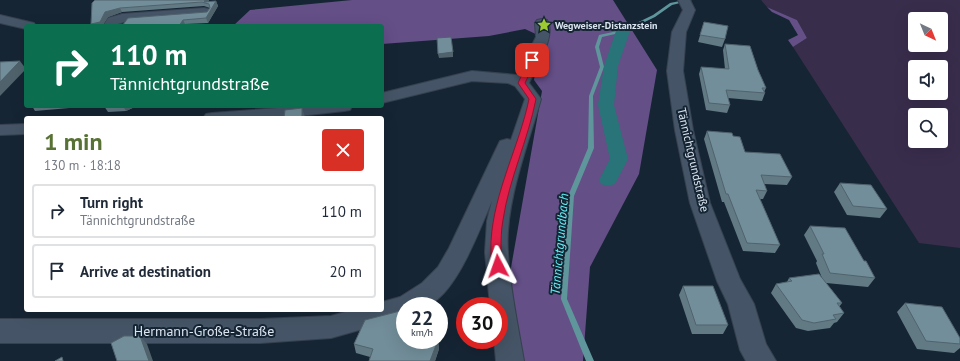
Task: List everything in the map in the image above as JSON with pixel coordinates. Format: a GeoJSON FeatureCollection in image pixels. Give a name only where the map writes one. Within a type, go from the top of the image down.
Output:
{"type":"FeatureCollection","features":[{"type":"Feature","properties":{"kind":"street","name":"Tännichtgrundstraße"},"geometry":{"type":"LineString","coordinates":[[685,2],[689,10],[679,32],[675,71],[684,130],[700,203],[730,281],[741,304],[754,350],[762,361]]}},
{"type":"Feature","properties":{"kind":"street"},"geometry":{"type":"LineString","coordinates":[[111,24],[113,21],[122,18],[204,12]]}},
{"type":"Feature","properties":{"kind":"street"},"geometry":{"type":"LineString","coordinates":[[0,19],[24,25]]}},
{"type":"Feature","properties":{"kind":"street"},"geometry":{"type":"LineString","coordinates":[[522,83],[543,36],[542,23]]}},
{"type":"Feature","properties":{"kind":"street"},"geometry":{"type":"LineString","coordinates":[[384,98],[472,76],[511,78],[522,83],[533,99],[506,184],[498,221],[496,252],[510,361]]}},
{"type":"Feature","properties":{"kind":"street"},"geometry":{"type":"LineString","coordinates":[[220,116],[239,111],[307,111],[329,108]]}},
{"type":"Feature","properties":{"kind":"street","name":"Hermann-Große-Straße"},"geometry":{"type":"LineString","coordinates":[[420,297],[432,290],[446,274],[459,251],[498,166],[513,126],[530,112]]}},
{"type":"Feature","properties":{"kind":"street"},"geometry":{"type":"LineString","coordinates":[[0,130],[24,129]]}},
{"type":"Feature","properties":{"kind":"street","name":"Hermann-Große-Straße"},"geometry":{"type":"LineString","coordinates":[[384,312],[396,309]]}},
{"type":"Feature","properties":{"kind":"street","name":"Hermann-Große-Straße"},"geometry":{"type":"LineString","coordinates":[[0,331],[260,332],[331,327],[384,312]]}},
{"type":"Feature","properties":{"kind":"shaded area"},"geometry":{"type":"Polygon","coordinates":[[[352,0],[613,0],[657,70],[639,174],[590,267],[583,361],[521,361],[509,279],[542,91],[534,80],[540,36],[525,29],[489,36],[384,44],[384,24],[235,24],[250,10],[352,0]]]}},
{"type":"Feature","properties":{"kind":"shaded area"},"geometry":{"type":"Polygon","coordinates":[[[761,0],[960,0],[960,248],[919,243],[793,47],[807,38],[797,20],[767,7],[761,0]]]}},
{"type":"Feature","properties":{"kind":"shaded area"},"geometry":{"type":"Polygon","coordinates":[[[767,7],[797,20],[807,38],[793,47],[788,40],[798,35],[789,20],[772,12],[767,7]]]}},
{"type":"Feature","properties":{"kind":"building"},"geometry":{"type":"Polygon","coordinates":[[[95,0],[216,1],[206,18],[183,20],[180,24],[124,24],[128,18],[207,12],[210,8],[209,4],[202,2],[120,8],[105,12],[100,22],[91,24],[92,3],[95,0]]]}},
{"type":"Feature","properties":{"kind":"building"},"geometry":{"type":"Polygon","coordinates":[[[704,22],[728,26],[725,39],[700,35],[704,22]]]}},
{"type":"Feature","properties":{"kind":"building"},"geometry":{"type":"Polygon","coordinates":[[[451,37],[453,52],[438,54],[437,38],[451,37]]]}},
{"type":"Feature","properties":{"kind":"building"},"geometry":{"type":"Polygon","coordinates":[[[725,44],[750,46],[766,88],[762,88],[765,93],[726,90],[730,105],[709,103],[701,67],[729,69],[725,44]]]}},
{"type":"Feature","properties":{"kind":"building"},"geometry":{"type":"Polygon","coordinates":[[[20,61],[0,82],[0,62],[20,61]]]}},
{"type":"Feature","properties":{"kind":"building"},"geometry":{"type":"Polygon","coordinates":[[[302,108],[302,116],[284,116],[285,110],[302,108]]]}},
{"type":"Feature","properties":{"kind":"building"},"geometry":{"type":"Polygon","coordinates":[[[707,131],[732,133],[733,136],[740,137],[745,152],[780,154],[792,177],[761,175],[767,191],[756,190],[780,245],[747,243],[728,194],[726,194],[707,131]]]}},
{"type":"Feature","properties":{"kind":"building"},"geometry":{"type":"Polygon","coordinates":[[[840,183],[871,185],[887,209],[853,206],[840,183]]]}},
{"type":"Feature","properties":{"kind":"building"},"geometry":{"type":"Polygon","coordinates":[[[810,226],[845,228],[875,278],[830,273],[822,254],[824,254],[810,226]]]}},
{"type":"Feature","properties":{"kind":"building"},"geometry":{"type":"Polygon","coordinates":[[[819,274],[842,303],[837,303],[844,313],[833,315],[836,319],[814,323],[802,320],[776,284],[792,281],[789,278],[819,274]]]}},
{"type":"Feature","properties":{"kind":"building"},"geometry":{"type":"Polygon","coordinates":[[[683,286],[713,286],[728,325],[696,325],[683,286]]]}},
{"type":"Feature","properties":{"kind":"building"},"geometry":{"type":"Polygon","coordinates":[[[905,303],[942,307],[960,338],[960,344],[926,341],[905,303]]]}},
{"type":"Feature","properties":{"kind":"building"},"geometry":{"type":"Polygon","coordinates":[[[396,312],[396,349],[435,349],[430,361],[369,361],[373,349],[354,344],[365,320],[396,312]]]}},
{"type":"Feature","properties":{"kind":"building"},"geometry":{"type":"Polygon","coordinates":[[[124,336],[140,336],[149,361],[117,361],[111,343],[124,336]]]}},
{"type":"Feature","properties":{"kind":"building"},"geometry":{"type":"Polygon","coordinates":[[[62,357],[63,361],[55,361],[62,357]]]}},
{"type":"Feature","properties":{"kind":"waterway","name":"Tännichtgrundbach"},"geometry":{"type":"LineString","coordinates":[[590,361],[564,299],[571,196],[591,148],[591,96],[602,67],[597,47],[600,36],[623,31],[654,16],[671,4],[690,0]]}},
{"type":"Feature","properties":{"kind":"waterway"},"geometry":{"type":"LineString","coordinates":[[608,180],[619,159],[606,105],[611,66],[623,31]]}},
{"type":"Feature","properties":{"kind":"place","name":"Wegweiser-Distanzstein"},"geometry":{"type":"Point","coordinates":[544,25]}},
{"type":"Feature","properties":{"kind":"route"},"geometry":{"type":"LineString","coordinates":[[498,266],[496,252],[498,221],[506,184],[533,99],[522,83],[532,60]]}}]}
